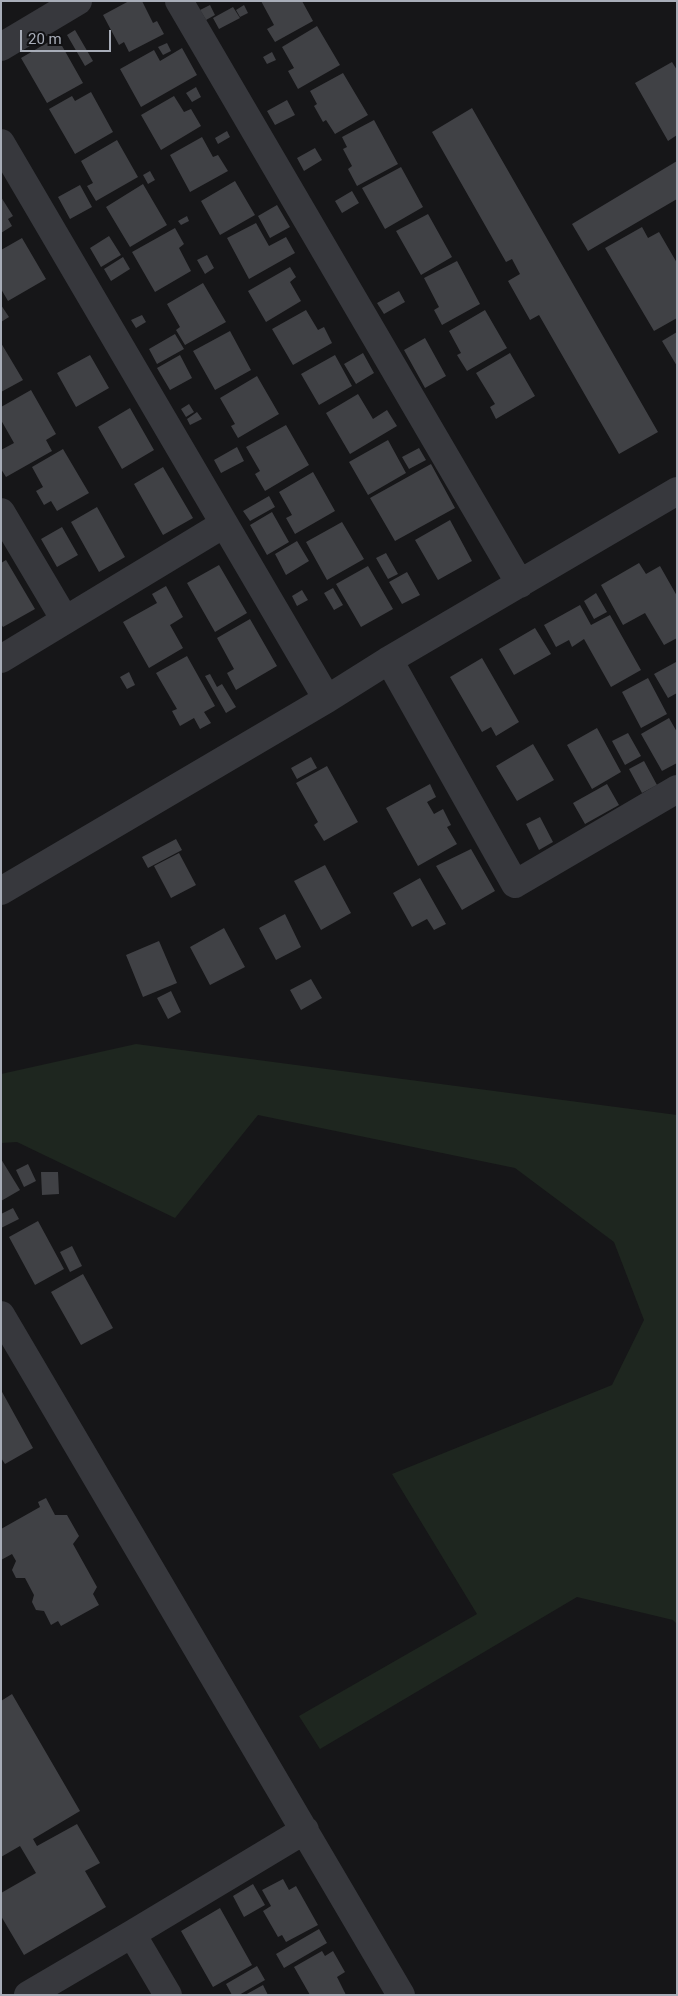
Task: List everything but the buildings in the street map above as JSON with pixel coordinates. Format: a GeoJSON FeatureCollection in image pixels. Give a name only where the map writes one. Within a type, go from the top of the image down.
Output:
{"type":"FeatureCollection","features":[{"type":"Feature","properties":{"kind":"street"},"geometry":{"type":"LineString","coordinates":[[1,47],[78,1]]}},
{"type":"Feature","properties":{"kind":"street"},"geometry":{"type":"LineString","coordinates":[[178,1],[520,584]]}},
{"type":"Feature","properties":{"kind":"street"},"geometry":{"type":"LineString","coordinates":[[1,143],[327,699]]}},
{"type":"Feature","properties":{"kind":"street"},"geometry":{"type":"LineString","coordinates":[[1,892],[327,699],[389,660],[677,491]]}},
{"type":"Feature","properties":{"kind":"street"},"geometry":{"type":"LineString","coordinates":[[1,512],[65,620]]}},
{"type":"Feature","properties":{"kind":"street"},"geometry":{"type":"LineString","coordinates":[[1,659],[224,524]]}},
{"type":"Feature","properties":{"kind":"street"},"geometry":{"type":"LineString","coordinates":[[389,660],[515,884],[677,789]]}},
{"type":"Feature","properties":{"kind":"street"},"geometry":{"type":"LineString","coordinates":[[1,1315],[401,1995]]}},
{"type":"Feature","properties":{"kind":"street"},"geometry":{"type":"LineString","coordinates":[[28,1995],[305,1830]]}},
{"type":"Feature","properties":{"kind":"street"},"geometry":{"type":"LineString","coordinates":[[132,1934],[168,1995]]}},
{"type":"Feature","properties":{"kind":"shaded area"},"geometry":{"type":"Polygon","coordinates":[[[136,1044],[677,1115],[677,1624],[673,1620],[577,1597],[320,1749],[299,1716],[477,1614],[392,1474],[612,1385],[644,1320],[614,1242],[515,1168],[258,1115],[175,1218],[17,1142],[1,1143],[1,1074],[136,1044]]]}}]}
